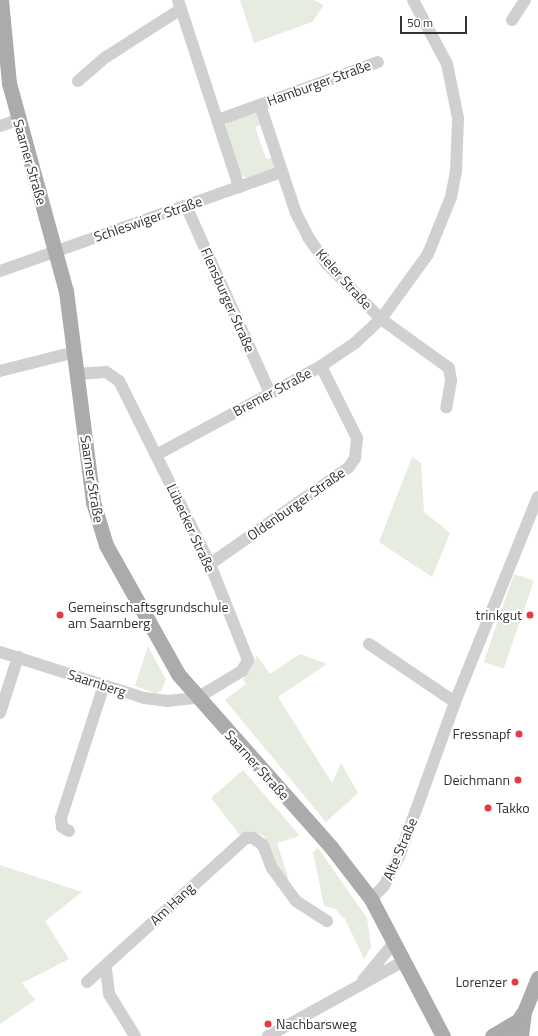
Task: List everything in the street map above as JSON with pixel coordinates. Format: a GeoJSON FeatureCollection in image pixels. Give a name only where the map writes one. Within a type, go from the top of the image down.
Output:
{"type":"FeatureCollection","features":[{"type":"Feature","properties":{"kind":"main road","name":"Saarner Straße"},"geometry":{"type":"LineString","coordinates":[[1,0],[5,63],[17,120],[57,252],[75,352],[98,523],[160,645],[197,698],[330,847],[371,899]]}},
{"type":"Feature","properties":{"kind":"main road"},"geometry":{"type":"LineString","coordinates":[[371,899],[394,943],[446,1034]]}},
{"type":"Feature","properties":{"kind":"main road"},"geometry":{"type":"LineString","coordinates":[[492,1036],[514,1032],[538,978]]}},
{"type":"Feature","properties":{"kind":"street","name":"Bremer Straße"},"geometry":{"type":"LineString","coordinates":[[156,455],[321,366],[355,343],[381,319],[428,254],[451,198],[456,170],[458,118],[453,84],[439,45],[413,0]]}},
{"type":"Feature","properties":{"kind":"street"},"geometry":{"type":"LineString","coordinates":[[512,20],[525,0]]}},
{"type":"Feature","properties":{"kind":"street"},"geometry":{"type":"LineString","coordinates":[[78,81],[125,44],[179,5],[240,187],[281,172]]}},
{"type":"Feature","properties":{"kind":"street","name":"Hamburger Straße"},"geometry":{"type":"LineString","coordinates":[[260,105],[378,62]]}},
{"type":"Feature","properties":{"kind":"street"},"geometry":{"type":"LineString","coordinates":[[218,120],[260,105]]}},
{"type":"Feature","properties":{"kind":"street","name":"Kieler Straße"},"geometry":{"type":"LineString","coordinates":[[260,105],[281,172],[296,212],[313,243],[348,288],[381,319]]}},
{"type":"Feature","properties":{"kind":"street"},"geometry":{"type":"LineString","coordinates":[[0,126],[17,120]]}},
{"type":"Feature","properties":{"kind":"street","name":"Schleswiger Straße"},"geometry":{"type":"LineString","coordinates":[[0,271],[240,187]]}},
{"type":"Feature","properties":{"kind":"street","name":"Flensburger Straße"},"geometry":{"type":"LineString","coordinates":[[186,206],[270,393]]}},
{"type":"Feature","properties":{"kind":"street"},"geometry":{"type":"LineString","coordinates":[[381,319],[449,368],[451,381],[446,408]]}},
{"type":"Feature","properties":{"kind":"street"},"geometry":{"type":"LineString","coordinates":[[0,371],[75,352]]}},
{"type":"Feature","properties":{"kind":"street","name":"Oldenburger Straße"},"geometry":{"type":"LineString","coordinates":[[210,564],[349,467],[355,458],[357,438],[321,366]]}},
{"type":"Feature","properties":{"kind":"street","name":"Lübecker Straße"},"geometry":{"type":"LineString","coordinates":[[77,374],[106,372],[117,378],[210,564],[248,660],[242,671],[197,698]]}},
{"type":"Feature","properties":{"kind":"street","name":"Alte Straße"},"geometry":{"type":"LineString","coordinates":[[371,899],[384,886],[399,857],[455,702],[538,497]]}},
{"type":"Feature","properties":{"kind":"street"},"geometry":{"type":"LineString","coordinates":[[369,644],[455,702]]}},
{"type":"Feature","properties":{"kind":"street","name":"Saarnberg"},"geometry":{"type":"LineString","coordinates":[[0,652],[144,698],[167,701],[197,698]]}},
{"type":"Feature","properties":{"kind":"street"},"geometry":{"type":"LineString","coordinates":[[0,713],[18,657]]}},
{"type":"Feature","properties":{"kind":"street"},"geometry":{"type":"LineString","coordinates":[[69,831],[62,827],[61,818],[104,685]]}},
{"type":"Feature","properties":{"kind":"street","name":"Am Hang"},"geometry":{"type":"LineString","coordinates":[[87,982],[106,969],[240,841],[258,841],[296,901],[327,921]]}},
{"type":"Feature","properties":{"kind":"street"},"geometry":{"type":"LineString","coordinates":[[362,982],[378,958],[394,943]]}},
{"type":"Feature","properties":{"kind":"street"},"geometry":{"type":"LineString","coordinates":[[268,1036],[328,1006],[362,982],[404,961]]}},
{"type":"Feature","properties":{"kind":"street"},"geometry":{"type":"LineString","coordinates":[[106,969],[109,994],[135,1036]]}},
{"type":"Feature","properties":{"kind":"shaded area"},"geometry":{"type":"Polygon","coordinates":[[[240,0],[313,0],[324,5],[312,22],[254,43],[240,0]]]}},
{"type":"Feature","properties":{"kind":"shaded area"},"geometry":{"type":"Polygon","coordinates":[[[254,112],[260,115],[262,124],[255,127],[266,159],[273,157],[275,166],[273,171],[248,179],[240,174],[225,127],[229,121],[254,112]]]}},
{"type":"Feature","properties":{"kind":"shaded area"},"geometry":{"type":"Polygon","coordinates":[[[412,457],[421,463],[424,512],[450,533],[432,577],[379,542],[412,457]]]}},
{"type":"Feature","properties":{"kind":"shaded area"},"geometry":{"type":"Polygon","coordinates":[[[514,574],[534,581],[504,669],[484,662],[514,574]]]}},
{"type":"Feature","properties":{"kind":"shaded area"},"geometry":{"type":"Polygon","coordinates":[[[148,646],[166,680],[161,691],[155,693],[135,686],[148,646]]]}},
{"type":"Feature","properties":{"kind":"shaded area"},"geometry":{"type":"Polygon","coordinates":[[[300,654],[327,664],[278,697],[332,783],[341,763],[358,793],[326,822],[225,700],[246,684],[243,680],[257,656],[270,674],[300,654]]]}},
{"type":"Feature","properties":{"kind":"shaded area"},"geometry":{"type":"Polygon","coordinates":[[[243,770],[300,836],[277,843],[289,880],[277,868],[264,836],[254,832],[240,835],[211,798],[243,770]]]}},
{"type":"Feature","properties":{"kind":"shaded area"},"geometry":{"type":"Polygon","coordinates":[[[318,848],[367,918],[371,947],[364,959],[345,919],[335,909],[324,906],[313,852],[318,848]]]}},
{"type":"Feature","properties":{"kind":"shaded area"},"geometry":{"type":"Polygon","coordinates":[[[0,865],[82,892],[45,921],[69,959],[22,983],[35,1000],[0,1024],[0,865]]]}},
{"type":"Feature","properties":{"kind":"place","name":"Gemeinschaftsgrundschule am Saarnberg"},"geometry":{"type":"Point","coordinates":[60,615]}},
{"type":"Feature","properties":{"kind":"place","name":"trinkgut"},"geometry":{"type":"Point","coordinates":[530,615]}},
{"type":"Feature","properties":{"kind":"place","name":"Fressnapf"},"geometry":{"type":"Point","coordinates":[519,734]}},
{"type":"Feature","properties":{"kind":"place","name":"Deichmann"},"geometry":{"type":"Point","coordinates":[518,780]}},
{"type":"Feature","properties":{"kind":"place","name":"Takko"},"geometry":{"type":"Point","coordinates":[488,808]}},
{"type":"Feature","properties":{"kind":"place","name":"Lorenzer"},"geometry":{"type":"Point","coordinates":[515,982]}},
{"type":"Feature","properties":{"kind":"place","name":"Nachbarsweg"},"geometry":{"type":"Point","coordinates":[268,1024]}}]}
